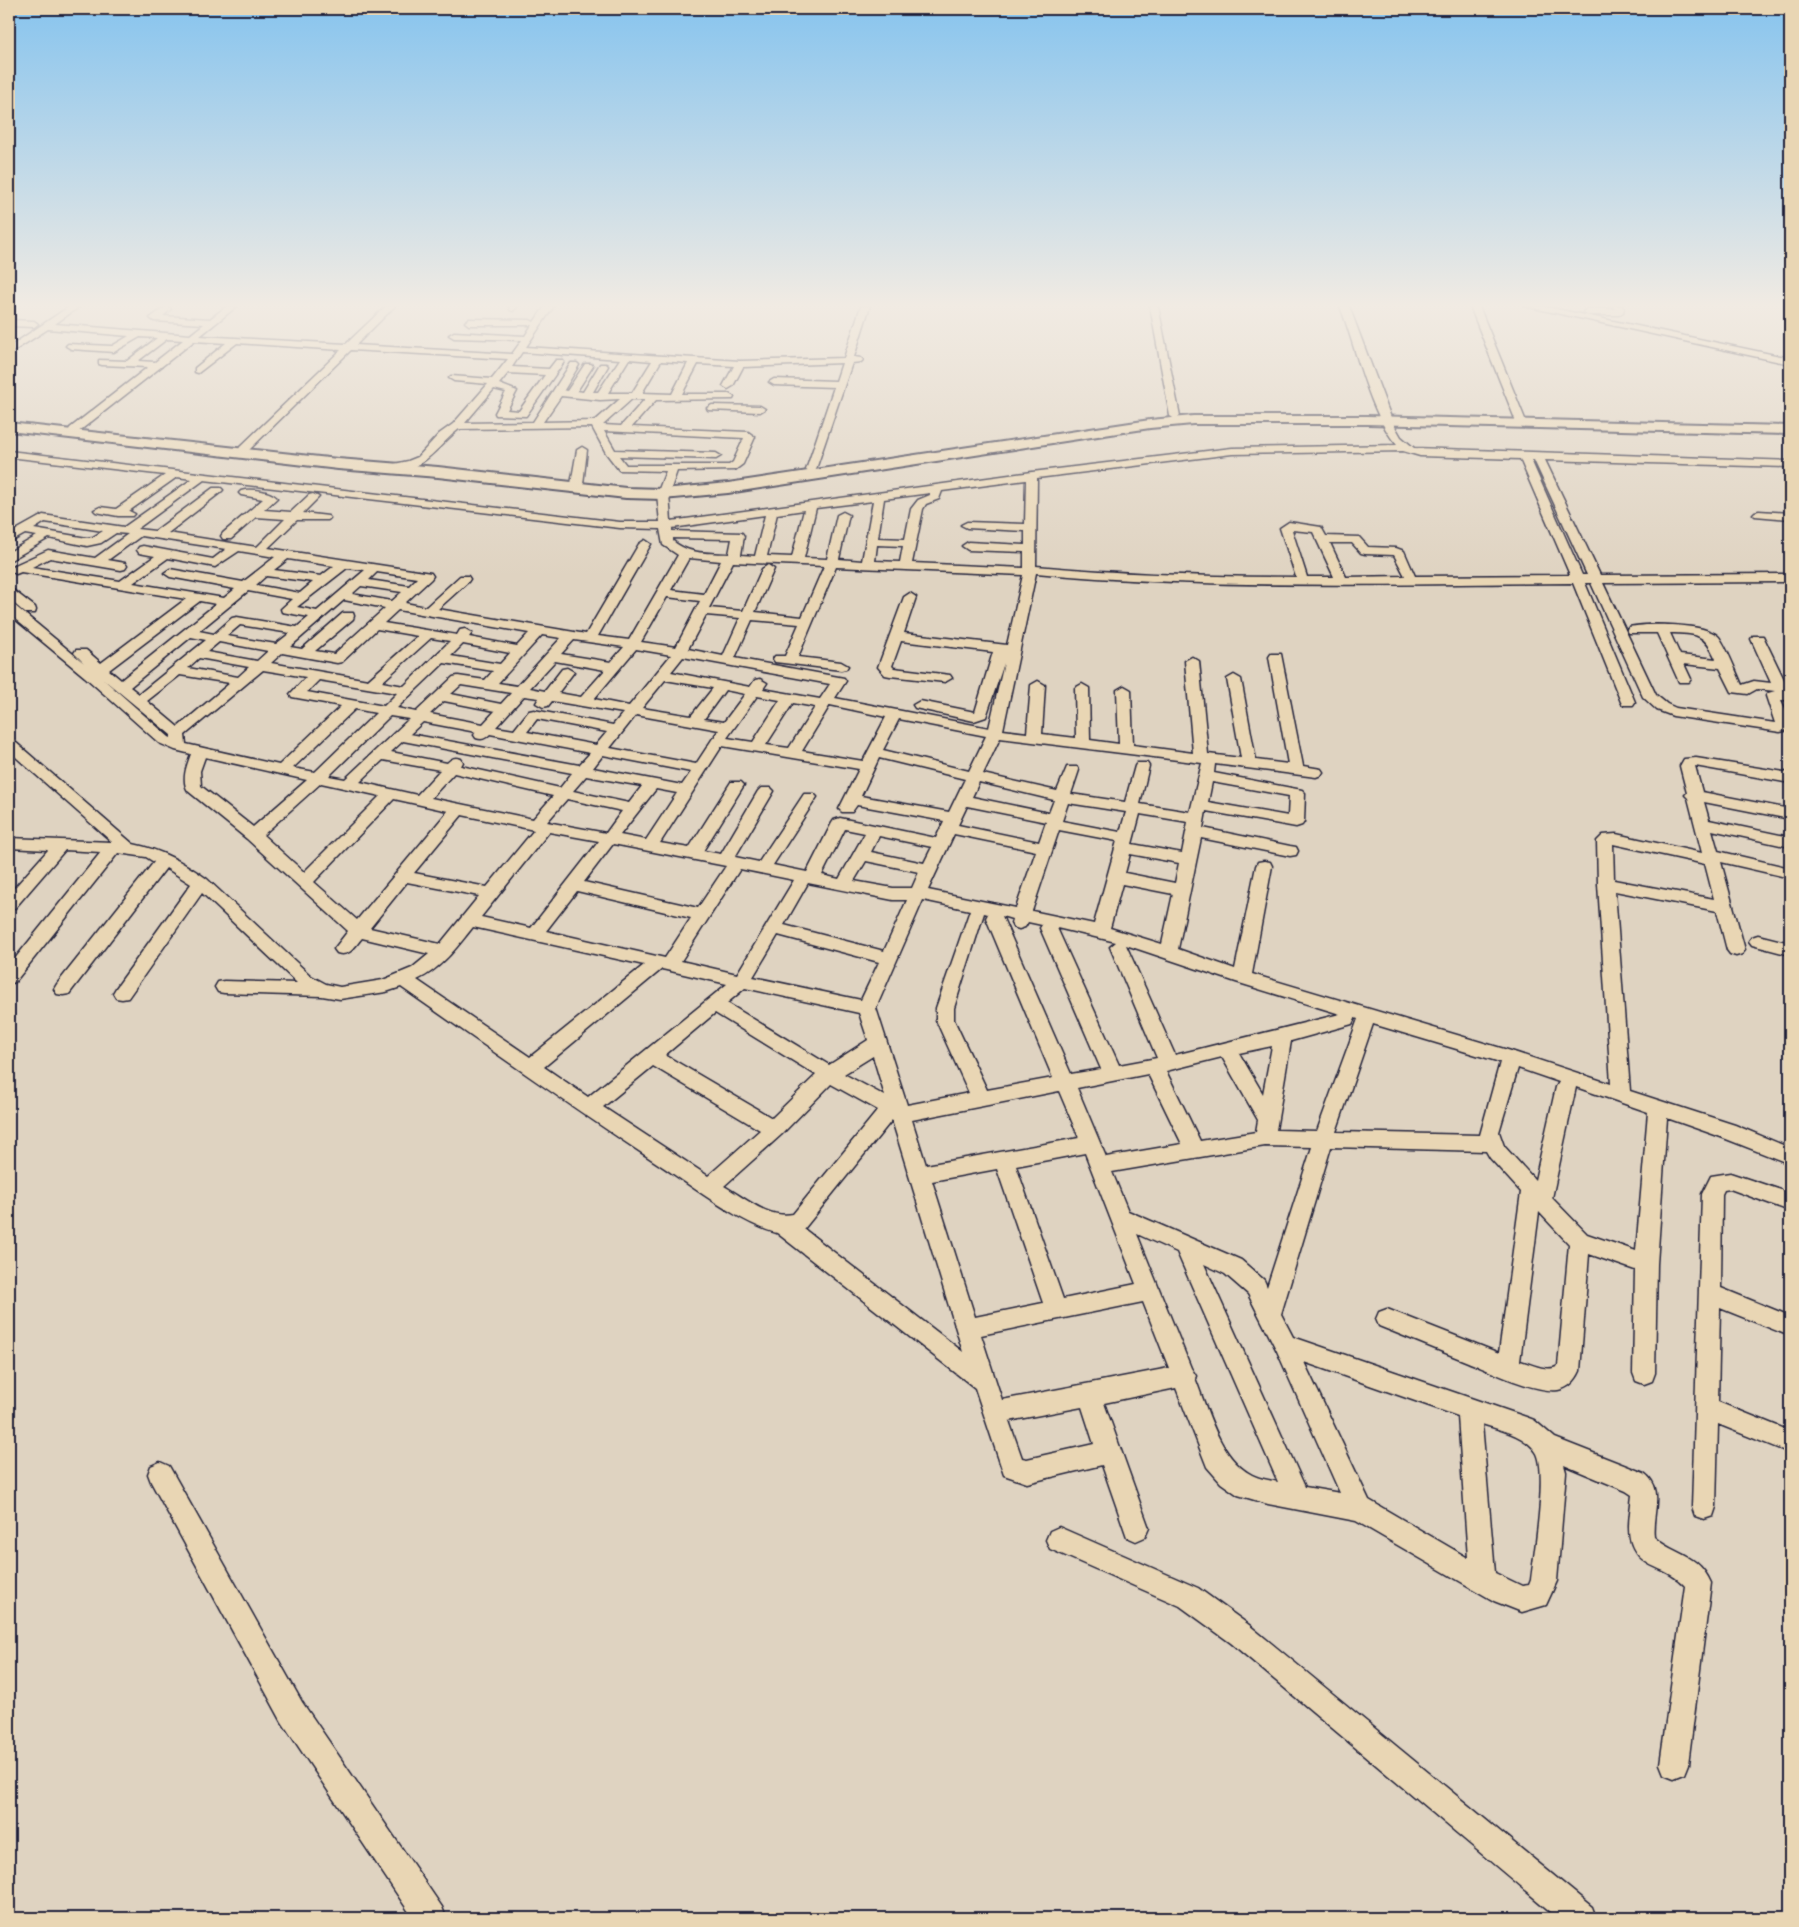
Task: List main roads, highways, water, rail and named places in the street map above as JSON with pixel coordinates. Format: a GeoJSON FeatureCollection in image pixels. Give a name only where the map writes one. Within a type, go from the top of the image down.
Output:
{"type":"FeatureCollection","features":[{"type":"Feature","properties":{"kind":"main road"},"geometry":{"type":"LineString","coordinates":[[9,427],[338,464],[394,467],[483,476],[496,474],[577,484],[664,491],[1175,416],[1394,432]]}},
{"type":"Feature","properties":{"kind":"main road"},"geometry":{"type":"LineString","coordinates":[[483,476],[491,479],[626,493],[728,488],[1169,421],[1193,420],[1394,432],[1516,422],[1790,426]]}},
{"type":"Feature","properties":{"kind":"main road"},"geometry":{"type":"LineString","coordinates":[[9,422],[346,459],[374,466]]}},
{"type":"Feature","properties":{"kind":"main road"},"geometry":{"type":"LineString","coordinates":[[1516,422],[1790,430]]}}]}
